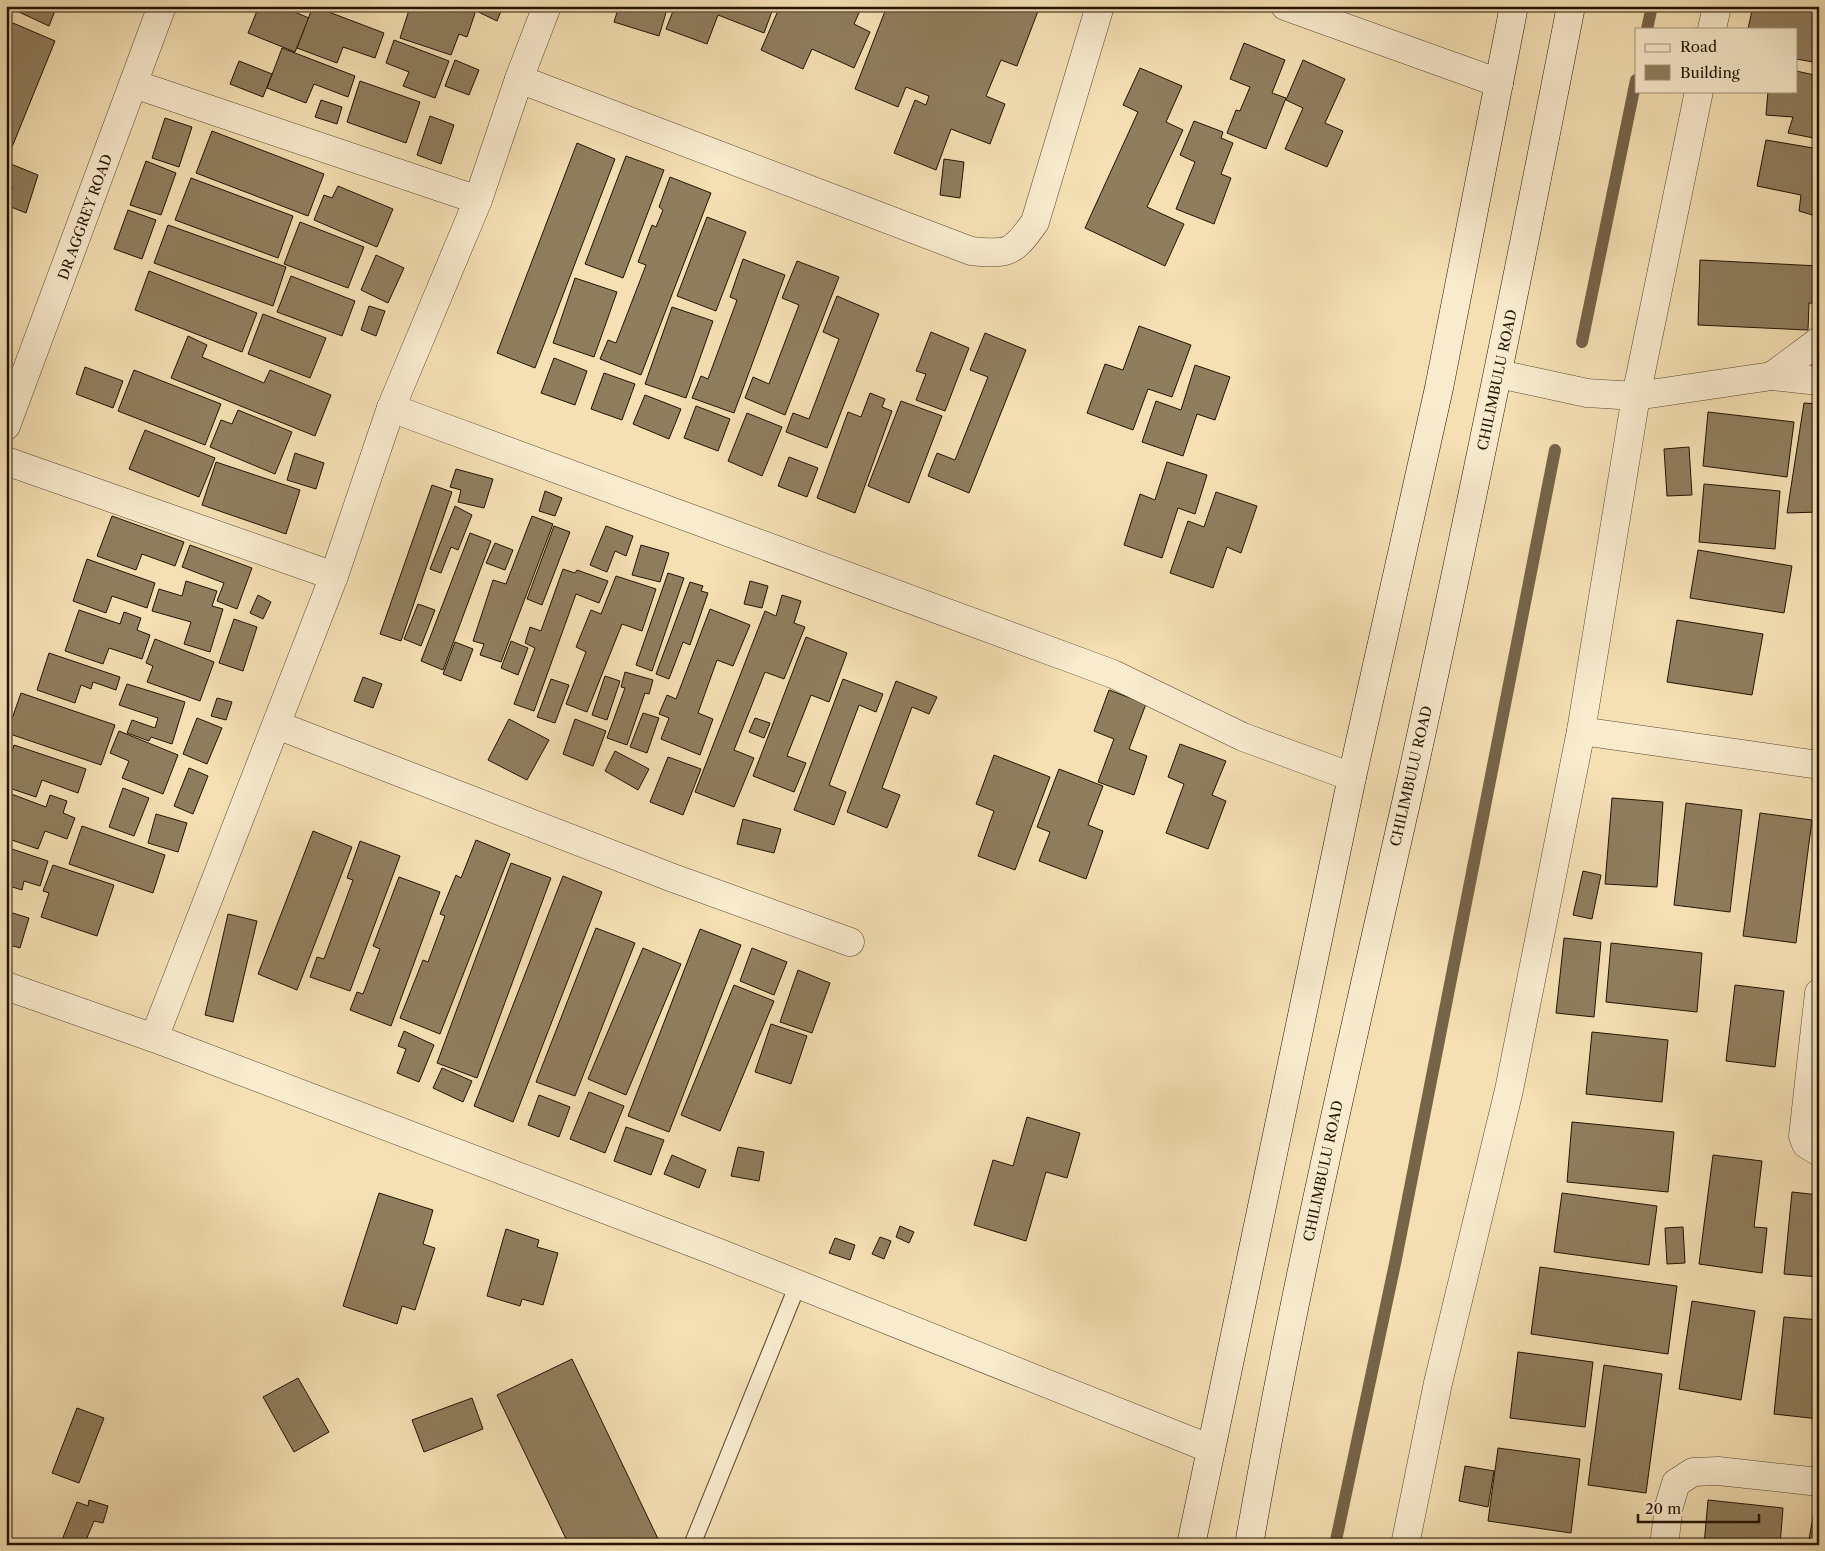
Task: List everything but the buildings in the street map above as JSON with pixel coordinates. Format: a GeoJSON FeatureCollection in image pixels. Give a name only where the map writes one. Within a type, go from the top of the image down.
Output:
{"type":"FeatureCollection","features":[{"type":"Feature","properties":{"kind":"street","name":"DR AGGREY ROAD"},"geometry":{"type":"LineString","coordinates":[[6,426],[15,380],[134,84],[162,6]]}},
{"type":"Feature","properties":{"kind":"street"},"geometry":{"type":"LineString","coordinates":[[154,1038],[334,576],[391,408],[478,200],[519,79],[547,6]]}},
{"type":"Feature","properties":{"kind":"street"},"geometry":{"type":"LineString","coordinates":[[519,79],[971,251],[997,254],[1017,247],[1035,222],[1100,6]]}},
{"type":"Feature","properties":{"kind":"street"},"geometry":{"type":"LineString","coordinates":[[1285,6],[1499,83]]}},
{"type":"Feature","properties":{"kind":"street"},"geometry":{"type":"LineString","coordinates":[[1191,1545],[1352,777],[1439,388],[1514,6]]}},
{"type":"Feature","properties":{"kind":"street","name":"CHILIMBULU ROAD"},"geometry":{"type":"LineString","coordinates":[[1249,1545],[1267,1441],[1342,1082],[1499,374],[1571,6]]}},
{"type":"Feature","properties":{"kind":"street"},"geometry":{"type":"LineString","coordinates":[[1712,28],[1717,6]]}},
{"type":"Feature","properties":{"kind":"street"},"geometry":{"type":"LineString","coordinates":[[134,84],[478,200]]}},
{"type":"Feature","properties":{"kind":"street"},"geometry":{"type":"LineString","coordinates":[[1405,1545],[1438,1383],[1509,1090],[1581,731],[1636,396],[1699,92]]}},
{"type":"Feature","properties":{"kind":"street"},"geometry":{"type":"LineString","coordinates":[[1772,376],[1819,341]]}},
{"type":"Feature","properties":{"kind":"street"},"geometry":{"type":"LineString","coordinates":[[1499,374],[1587,393],[1636,396],[1772,376],[1819,381]]}},
{"type":"Feature","properties":{"kind":"street"},"geometry":{"type":"LineString","coordinates":[[391,408],[1113,674],[1242,737],[1352,777]]}},
{"type":"Feature","properties":{"kind":"street"},"geometry":{"type":"LineString","coordinates":[[6,461],[334,576]]}},
{"type":"Feature","properties":{"kind":"street"},"geometry":{"type":"LineString","coordinates":[[277,725],[645,867],[850,942]]}},
{"type":"Feature","properties":{"kind":"street"},"geometry":{"type":"LineString","coordinates":[[1581,731],[1819,765]]}},
{"type":"Feature","properties":{"kind":"street"},"geometry":{"type":"LineString","coordinates":[[6,986],[154,1038],[798,1284],[1211,1449]]}},
{"type":"Feature","properties":{"kind":"street"},"geometry":{"type":"LineString","coordinates":[[1819,994],[1803,1136],[1806,1144],[1819,1152]]}},
{"type":"Feature","properties":{"kind":"street"},"geometry":{"type":"LineString","coordinates":[[1664,1545],[1669,1506],[1676,1483],[1693,1472],[1718,1471],[1819,1482]]}},
{"type":"Feature","properties":{"kind":"lane"},"geometry":{"type":"LineString","coordinates":[[692,1545],[798,1284]]}},
{"type":"Feature","properties":{"kind":"waterway"},"geometry":{"type":"LineString","coordinates":[[1647,28],[1652,6]]}},
{"type":"Feature","properties":{"kind":"waterway"},"geometry":{"type":"LineString","coordinates":[[1582,342],[1635,85]]}},
{"type":"Feature","properties":{"kind":"waterway"},"geometry":{"type":"LineString","coordinates":[[1335,1545],[1396,1259],[1555,450]]}}]}
